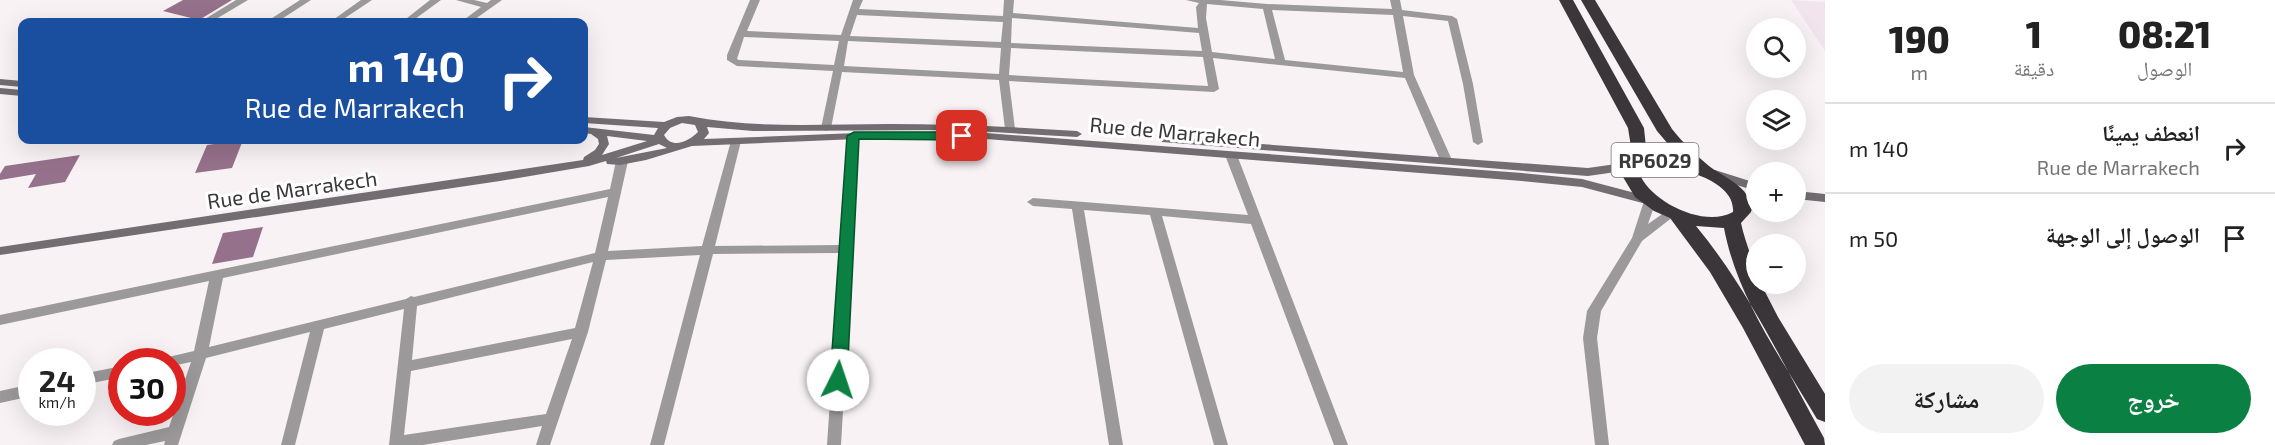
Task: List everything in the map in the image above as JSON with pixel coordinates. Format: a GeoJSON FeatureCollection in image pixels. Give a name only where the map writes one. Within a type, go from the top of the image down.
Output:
{"type":"FeatureCollection","features":[{"type":"Feature","properties":{"kind":"highway"},"geometry":{"type":"LineString","coordinates":[[1566,0],[1636,128],[1640,153],[1637,165]]}},
{"type":"Feature","properties":{"kind":"highway"},"geometry":{"type":"LineString","coordinates":[[1588,0],[1665,131],[1676,145],[1709,172]]}},
{"type":"Feature","properties":{"kind":"highway","name":"RP6029"},"geometry":{"type":"LineString","coordinates":[[1655,160],[1668,161],[1709,172],[1731,187],[1742,203],[1743,212],[1706,222],[1674,214],[1650,201],[1641,193],[1632,177],[1637,165],[1655,160]]}},
{"type":"Feature","properties":{"kind":"highway"},"geometry":{"type":"LineString","coordinates":[[1743,212],[1736,248],[1749,278],[1825,413]]}},
{"type":"Feature","properties":{"kind":"highway"},"geometry":{"type":"LineString","coordinates":[[1674,214],[1701,244],[1721,274],[1816,445]]}},
{"type":"Feature","properties":{"kind":"main road"},"geometry":{"type":"LineString","coordinates":[[0,82],[18,84]]}},
{"type":"Feature","properties":{"kind":"main road"},"geometry":{"type":"LineString","coordinates":[[0,91],[18,93]]}},
{"type":"Feature","properties":{"kind":"main road"},"geometry":{"type":"LineString","coordinates":[[588,120],[665,125]]}},
{"type":"Feature","properties":{"kind":"main road","name":"RP6029"},"geometry":{"type":"LineString","coordinates":[[665,125],[683,120],[700,123]]}},
{"type":"Feature","properties":{"kind":"main road","name":"Rue de Marrakech"},"geometry":{"type":"LineString","coordinates":[[700,123],[753,128],[895,126],[1010,129],[1588,172],[1637,165]]}},
{"type":"Feature","properties":{"kind":"main road"},"geometry":{"type":"LineString","coordinates":[[693,143],[704,134],[700,123]]}},
{"type":"Feature","properties":{"kind":"main road"},"geometry":{"type":"LineString","coordinates":[[660,140],[660,132],[665,125]]}},
{"type":"Feature","properties":{"kind":"main road"},"geometry":{"type":"LineString","coordinates":[[589,131],[660,140],[669,145],[680,146]]}},
{"type":"Feature","properties":{"kind":"main road"},"geometry":{"type":"LineString","coordinates":[[571,166],[595,156],[603,148],[603,138],[589,131]]}},
{"type":"Feature","properties":{"kind":"main road","name":"Rue de Marrakech"},"geometry":{"type":"LineString","coordinates":[[693,143],[854,136],[986,136],[1582,183],[1650,201]]}},
{"type":"Feature","properties":{"kind":"main road","name":"Rue de Marrakech"},"geometry":{"type":"LineString","coordinates":[[589,163],[660,140]]}},
{"type":"Feature","properties":{"kind":"main road","name":"RP6029"},"geometry":{"type":"LineString","coordinates":[[680,146],[693,143]]}},
{"type":"Feature","properties":{"kind":"main road","name":"Rue de Marrakech"},"geometry":{"type":"LineString","coordinates":[[0,251],[411,192],[589,163],[622,161],[680,146]]}},
{"type":"Feature","properties":{"kind":"main road","name":"RP6029"},"geometry":{"type":"LineString","coordinates":[[1709,172],[1746,184]]}},
{"type":"Feature","properties":{"kind":"main road"},"geometry":{"type":"LineString","coordinates":[[1806,197],[1825,198]]}},
{"type":"Feature","properties":{"kind":"street"},"geometry":{"type":"LineString","coordinates":[[212,18],[243,0]]}},
{"type":"Feature","properties":{"kind":"street"},"geometry":{"type":"LineString","coordinates":[[277,18],[306,0]]}},
{"type":"Feature","properties":{"kind":"street"},"geometry":{"type":"LineString","coordinates":[[340,18],[367,0]]}},
{"type":"Feature","properties":{"kind":"street"},"geometry":{"type":"LineString","coordinates":[[411,18],[436,0]]}},
{"type":"Feature","properties":{"kind":"street"},"geometry":{"type":"LineString","coordinates":[[461,0],[493,3]]}},
{"type":"Feature","properties":{"kind":"street"},"geometry":{"type":"LineString","coordinates":[[755,0],[732,55],[732,60],[737,63],[1214,89],[1201,7],[1204,0]]}},
{"type":"Feature","properties":{"kind":"street"},"geometry":{"type":"LineString","coordinates":[[825,128],[844,40],[858,0]]}},
{"type":"Feature","properties":{"kind":"street"},"geometry":{"type":"LineString","coordinates":[[1009,0],[1004,77],[1010,129]]}},
{"type":"Feature","properties":{"kind":"street"},"geometry":{"type":"LineString","coordinates":[[1191,0],[1267,7],[1398,13],[1452,19],[1468,84],[1478,142]]}},
{"type":"Feature","properties":{"kind":"street"},"geometry":{"type":"LineString","coordinates":[[1288,8],[1299,0]]}},
{"type":"Feature","properties":{"kind":"street"},"geometry":{"type":"LineString","coordinates":[[1395,0],[1409,75],[1446,160]]}},
{"type":"Feature","properties":{"kind":"street"},"geometry":{"type":"LineString","coordinates":[[472,18],[493,3]]}},
{"type":"Feature","properties":{"kind":"street"},"geometry":{"type":"LineString","coordinates":[[1267,7],[1281,63]]}},
{"type":"Feature","properties":{"kind":"street"},"geometry":{"type":"LineString","coordinates":[[855,12],[1008,17],[1204,31]]}},
{"type":"Feature","properties":{"kind":"street"},"geometry":{"type":"LineString","coordinates":[[742,34],[1208,54],[1409,75]]}},
{"type":"Feature","properties":{"kind":"street"},"geometry":{"type":"LineString","coordinates":[[834,445],[854,136]]}},
{"type":"Feature","properties":{"kind":"street"},"geometry":{"type":"LineString","coordinates":[[657,445],[736,141]]}},
{"type":"Feature","properties":{"kind":"street"},"geometry":{"type":"LineString","coordinates":[[1232,154],[1341,445]]}},
{"type":"Feature","properties":{"kind":"street"},"geometry":{"type":"LineString","coordinates":[[543,445],[581,332],[622,161]]}},
{"type":"Feature","properties":{"kind":"street"},"geometry":{"type":"LineString","coordinates":[[0,320],[614,192]]}},
{"type":"Feature","properties":{"kind":"street"},"geometry":{"type":"LineString","coordinates":[[1602,445],[1590,338],[1594,311],[1638,238],[1650,201]]}},
{"type":"Feature","properties":{"kind":"street"},"geometry":{"type":"LineString","coordinates":[[1033,202],[1257,220]]}},
{"type":"Feature","properties":{"kind":"street"},"geometry":{"type":"LineString","coordinates":[[1077,206],[1116,445]]}},
{"type":"Feature","properties":{"kind":"street"},"geometry":{"type":"LineString","coordinates":[[1155,212],[1221,445]]}},
{"type":"Feature","properties":{"kind":"street"},"geometry":{"type":"LineString","coordinates":[[1638,238],[1674,214]]}},
{"type":"Feature","properties":{"kind":"street"},"geometry":{"type":"LineString","coordinates":[[186,358],[601,256],[706,250],[848,249]]}},
{"type":"Feature","properties":{"kind":"street"},"geometry":{"type":"LineString","coordinates":[[118,445],[174,439],[200,355],[217,275]]}},
{"type":"Feature","properties":{"kind":"street"},"geometry":{"type":"LineString","coordinates":[[411,301],[396,444],[551,419]]}},
{"type":"Feature","properties":{"kind":"street"},"geometry":{"type":"LineString","coordinates":[[288,445],[319,324]]}},
{"type":"Feature","properties":{"kind":"street"},"geometry":{"type":"LineString","coordinates":[[404,367],[581,332]]}},
{"type":"Feature","properties":{"kind":"street"},"geometry":{"type":"LineString","coordinates":[[0,397],[18,393]]}},
{"type":"Feature","properties":{"kind":"shaded area"},"geometry":{"type":"Polygon","coordinates":[[[1791,0],[1825,2],[1825,51],[1806,22],[1806,18],[1803,18],[1791,0]]]}},
{"type":"Feature","properties":{"kind":"building"},"geometry":{"type":"Polygon","coordinates":[[[183,0],[232,0],[202,18],[191,18],[163,11],[183,0]]]}},
{"type":"Feature","properties":{"kind":"building"},"geometry":{"type":"Polygon","coordinates":[[[241,144],[232,168],[195,173],[207,145],[241,144]]]}},
{"type":"Feature","properties":{"kind":"building"},"geometry":{"type":"Polygon","coordinates":[[[80,155],[65,182],[28,188],[36,174],[0,180],[0,174],[5,166],[80,155]]]}},
{"type":"Feature","properties":{"kind":"building"},"geometry":{"type":"Polygon","coordinates":[[[263,227],[253,257],[212,264],[223,233],[263,227]]]}},
{"type":"Feature","properties":{"kind":"route"},"geometry":{"type":"LineString","coordinates":[[838,380],[854,136],[962,136]]}}]}
